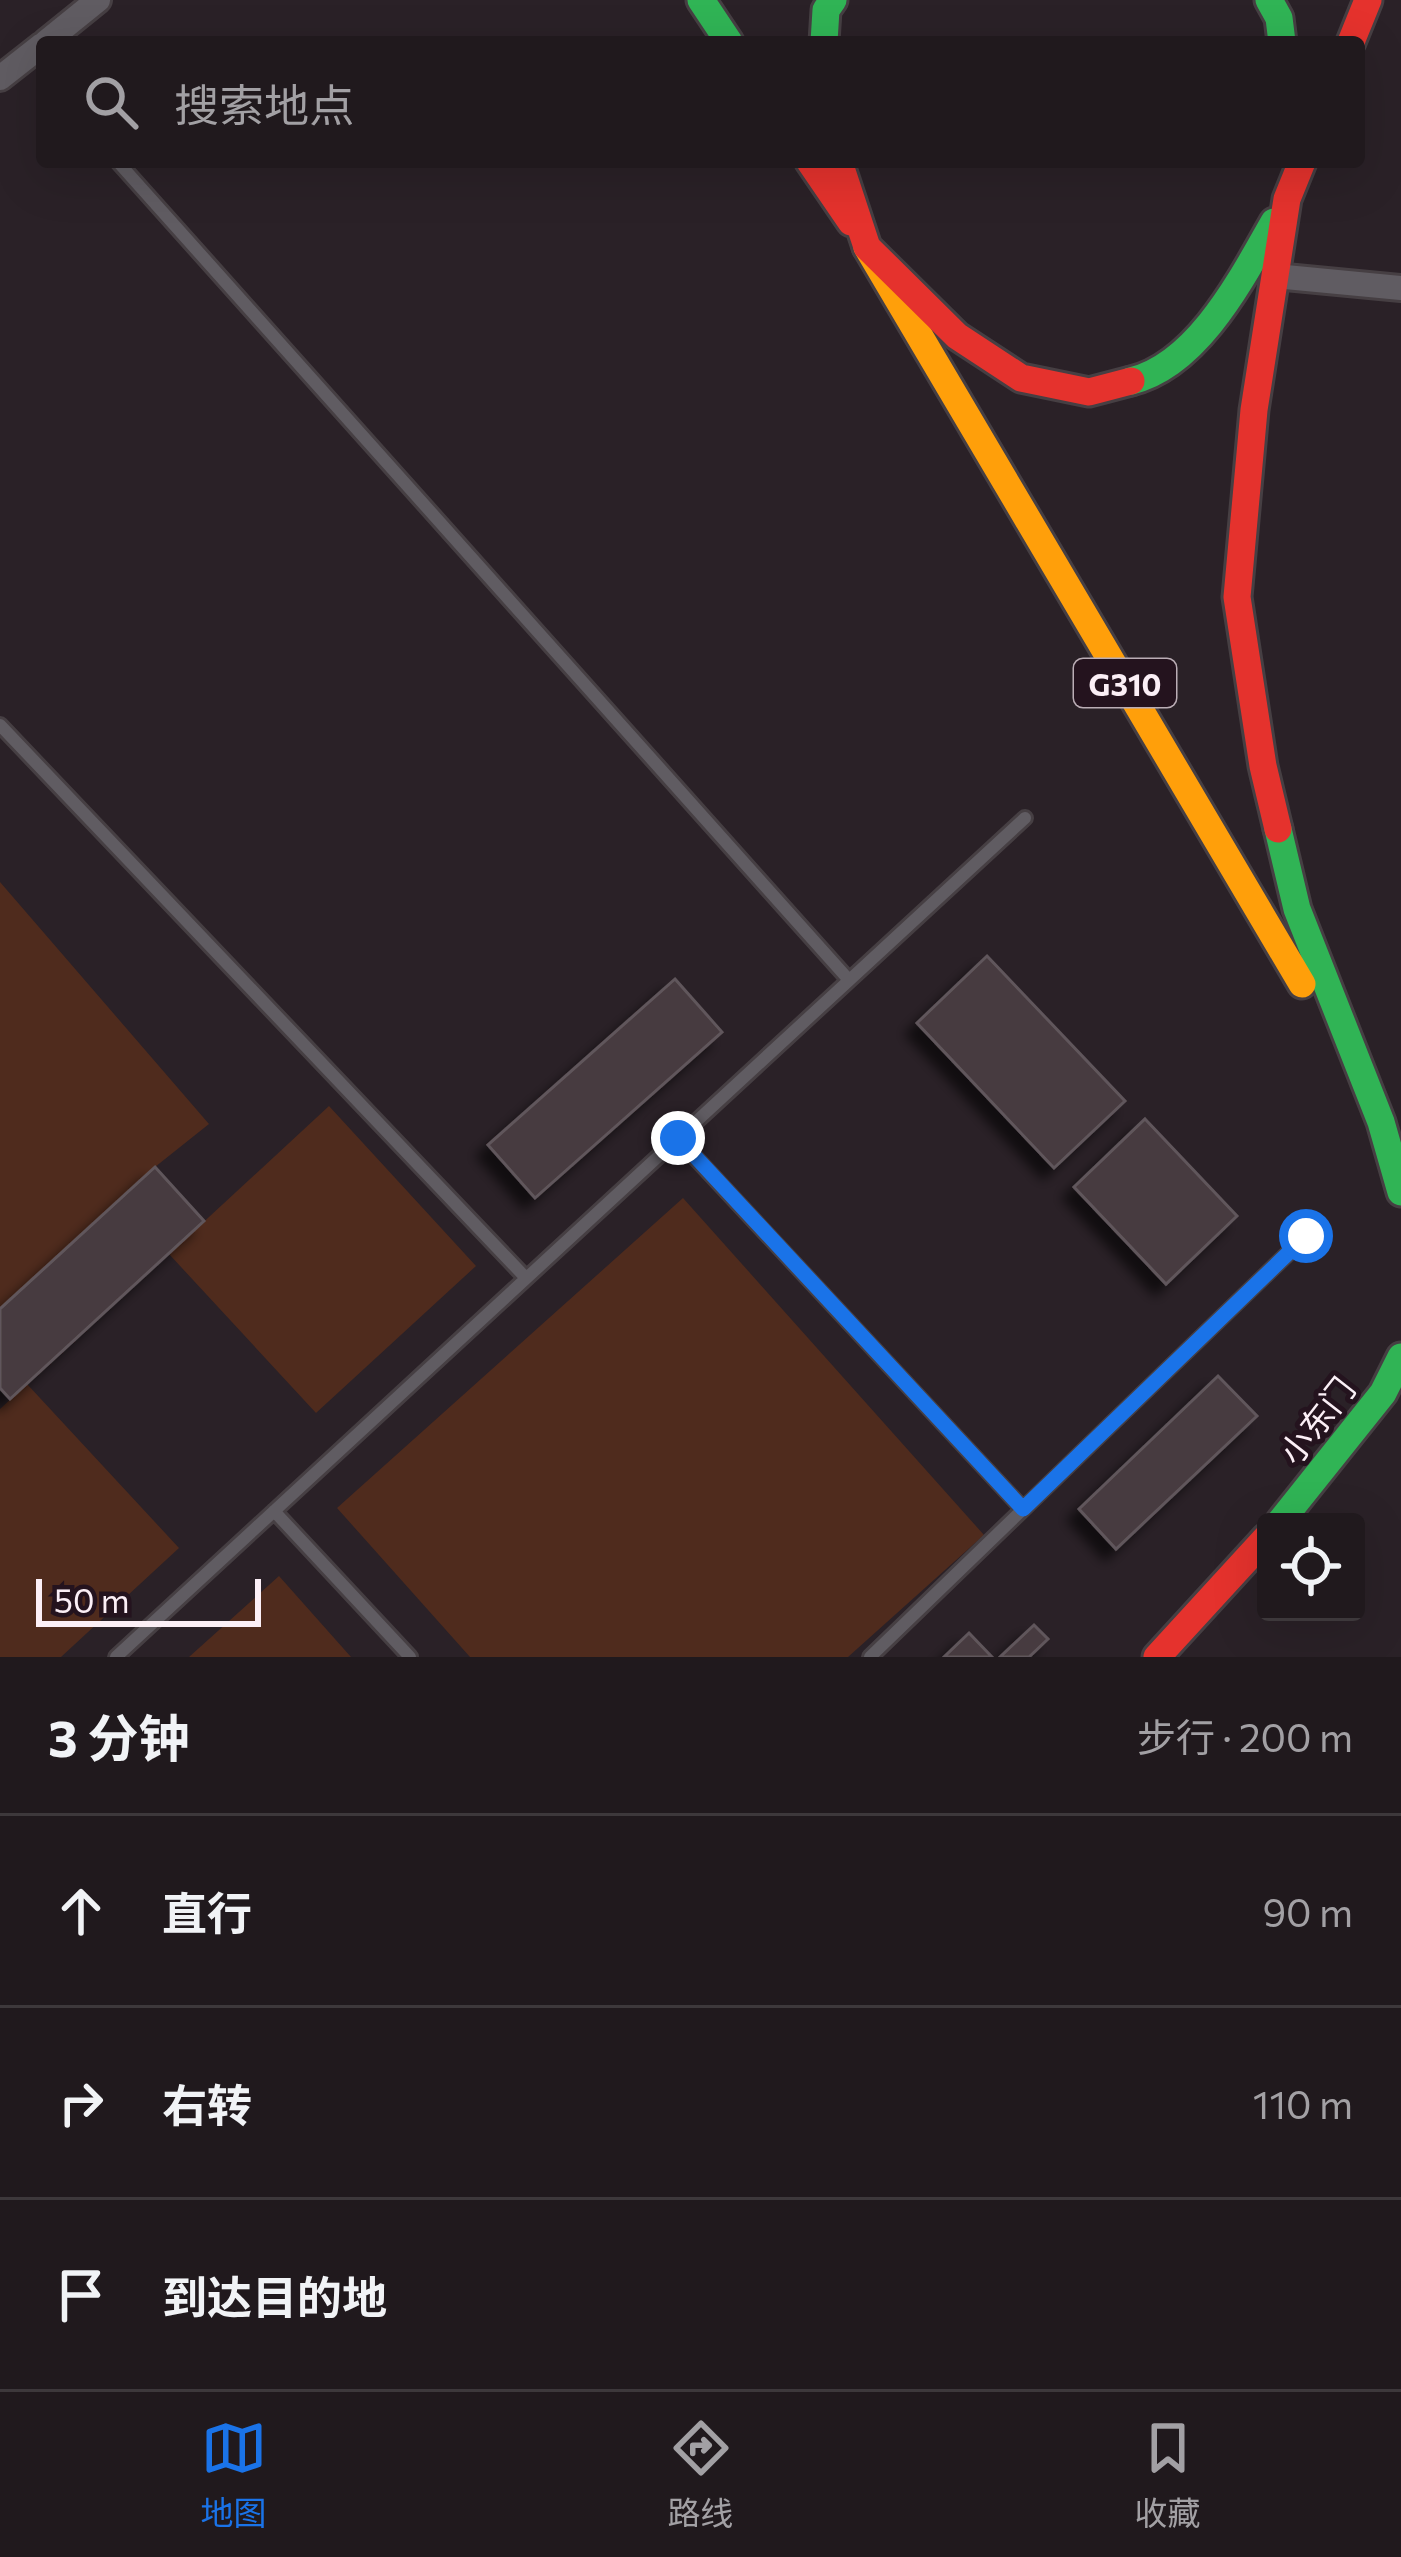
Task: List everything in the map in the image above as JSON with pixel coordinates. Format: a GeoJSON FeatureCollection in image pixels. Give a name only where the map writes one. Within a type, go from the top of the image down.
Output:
{"type":"FeatureCollection","features":[{"type":"Feature","properties":{"kind":"main road"},"geometry":{"type":"LineString","coordinates":[[701,0],[725,36]]}},
{"type":"Feature","properties":{"kind":"main road"},"geometry":{"type":"LineString","coordinates":[[824,36],[826,10],[833,0]]}},
{"type":"Feature","properties":{"kind":"main road"},"geometry":{"type":"LineString","coordinates":[[1269,0],[1279,18],[1281,36]]}},
{"type":"Feature","properties":{"kind":"main road"},"geometry":{"type":"LineString","coordinates":[[1353,36],[1368,0]]}},
{"type":"Feature","properties":{"kind":"main road"},"geometry":{"type":"LineString","coordinates":[[814,168],[867,247]]}},
{"type":"Feature","properties":{"kind":"main road","name":"G310"},"geometry":{"type":"LineString","coordinates":[[840,168],[867,247],[1381,1122]]}},
{"type":"Feature","properties":{"kind":"main road","name":"G310"},"geometry":{"type":"LineString","coordinates":[[1287,168],[1287,199],[1254,410],[1237,597],[1264,766],[1297,909],[1381,1122],[1401,1192]]}},
{"type":"Feature","properties":{"kind":"main road","name":"G310"},"geometry":{"type":"LineString","coordinates":[[867,247],[973,347],[1021,378],[1089,392],[1157,375],[1225,307],[1300,168]]}},
{"type":"Feature","properties":{"kind":"main road","name":"小东门"},"geometry":{"type":"LineString","coordinates":[[1287,1513],[1384,1393],[1401,1357]]}},
{"type":"Feature","properties":{"kind":"main road"},"geometry":{"type":"LineString","coordinates":[[1156,1657],[1257,1548]]}},
{"type":"Feature","properties":{"kind":"street"},"geometry":{"type":"LineString","coordinates":[[54,36],[98,0]]}},
{"type":"Feature","properties":{"kind":"street"},"geometry":{"type":"LineString","coordinates":[[0,78],[36,50]]}},
{"type":"Feature","properties":{"kind":"street"},"geometry":{"type":"LineString","coordinates":[[1275,276],[1401,287]]}},
{"type":"Feature","properties":{"kind":"street"},"geometry":{"type":"LineString","coordinates":[[1384,1393],[1401,1417]]}},
{"type":"Feature","properties":{"kind":"lane"},"geometry":{"type":"LineString","coordinates":[[123,168],[849,980]]}},
{"type":"Feature","properties":{"kind":"lane"},"geometry":{"type":"LineString","coordinates":[[0,725],[526,1278]]}},
{"type":"Feature","properties":{"kind":"lane"},"geometry":{"type":"LineString","coordinates":[[116,1657],[1025,818]]}},
{"type":"Feature","properties":{"kind":"lane"},"geometry":{"type":"LineString","coordinates":[[678,1138],[1023,1509]]}},
{"type":"Feature","properties":{"kind":"lane"},"geometry":{"type":"LineString","coordinates":[[870,1657],[1306,1236]]}},
{"type":"Feature","properties":{"kind":"lane"},"geometry":{"type":"LineString","coordinates":[[274,1511],[410,1657]]}},
{"type":"Feature","properties":{"kind":"shaded area"},"geometry":{"type":"Polygon","coordinates":[[[0,882],[209,1124],[0,1309],[0,882]]]}},
{"type":"Feature","properties":{"kind":"shaded area"},"geometry":{"type":"Polygon","coordinates":[[[329,1106],[476,1266],[316,1413],[169,1254],[329,1106]]]}},
{"type":"Feature","properties":{"kind":"shaded area"},"geometry":{"type":"Polygon","coordinates":[[[683,1198],[984,1535],[848,1657],[470,1657],[337,1508],[683,1198]]]}},
{"type":"Feature","properties":{"kind":"shaded area"},"geometry":{"type":"Polygon","coordinates":[[[27,1384],[179,1548],[61,1657],[0,1657],[0,1409],[27,1384]]]}},
{"type":"Feature","properties":{"kind":"shaded area"},"geometry":{"type":"Polygon","coordinates":[[[279,1576],[351,1657],[189,1657],[279,1576]]]}},
{"type":"Feature","properties":{"kind":"building"},"geometry":{"type":"Polygon","coordinates":[[[987,956],[1125,1101],[1054,1168],[917,1023],[987,956]]]}},
{"type":"Feature","properties":{"kind":"building"},"geometry":{"type":"Polygon","coordinates":[[[675,979],[722,1032],[535,1198],[488,1145],[675,979]]]}},
{"type":"Feature","properties":{"kind":"building"},"geometry":{"type":"Polygon","coordinates":[[[1145,1119],[1237,1216],[1166,1284],[1074,1187],[1145,1119]]]}},
{"type":"Feature","properties":{"kind":"building"},"geometry":{"type":"Polygon","coordinates":[[[155,1167],[204,1221],[10,1399],[0,1388],[0,1309],[155,1167]]]}},
{"type":"Feature","properties":{"kind":"building"},"geometry":{"type":"Polygon","coordinates":[[[1218,1376],[1257,1416],[1116,1549],[1079,1509],[1218,1376]]]}},
{"type":"Feature","properties":{"kind":"building"},"geometry":{"type":"Polygon","coordinates":[[[1034,1625],[1048,1639],[1029,1657],[1000,1657],[1034,1625]]]}},
{"type":"Feature","properties":{"kind":"building"},"geometry":{"type":"Polygon","coordinates":[[[969,1633],[992,1657],[944,1657],[969,1633]]]}},
{"type":"Feature","properties":{"kind":"traffic: fast"},"geometry":{"type":"LineString","coordinates":[[701,0],[725,36]]}},
{"type":"Feature","properties":{"kind":"traffic: fast"},"geometry":{"type":"LineString","coordinates":[[824,36],[826,10],[833,0]]}},
{"type":"Feature","properties":{"kind":"traffic: fast"},"geometry":{"type":"LineString","coordinates":[[1269,0],[1279,18],[1281,36]]}},
{"type":"Feature","properties":{"kind":"traffic: fast"},"geometry":{"type":"LineString","coordinates":[[1131,381],[1155,372],[1197,338],[1232,293],[1274,222]]}},
{"type":"Feature","properties":{"kind":"traffic: fast"},"geometry":{"type":"LineString","coordinates":[[1278,829],[1297,909],[1381,1122],[1401,1192]]}},
{"type":"Feature","properties":{"kind":"traffic: fast"},"geometry":{"type":"LineString","coordinates":[[1287,1513],[1383,1393],[1401,1357]]}},
{"type":"Feature","properties":{"kind":"traffic: slow"},"geometry":{"type":"LineString","coordinates":[[867,247],[1302,984]]}},
{"type":"Feature","properties":{"kind":"traffic: jam"},"geometry":{"type":"LineString","coordinates":[[1353,36],[1368,0]]}},
{"type":"Feature","properties":{"kind":"traffic: jam"},"geometry":{"type":"LineString","coordinates":[[814,168],[851,222]]}},
{"type":"Feature","properties":{"kind":"traffic: jam"},"geometry":{"type":"LineString","coordinates":[[841,168],[867,247],[957,336],[1021,378],[1089,392],[1131,381]]}},
{"type":"Feature","properties":{"kind":"traffic: jam"},"geometry":{"type":"LineString","coordinates":[[1278,829],[1263,766],[1237,597],[1254,410],[1287,199],[1300,168]]}},
{"type":"Feature","properties":{"kind":"traffic: jam"},"geometry":{"type":"LineString","coordinates":[[1157,1657],[1257,1548]]}},
{"type":"Feature","properties":{"kind":"route"},"geometry":{"type":"LineString","coordinates":[[678,1138],[1023,1509],[1306,1236]]}}]}
